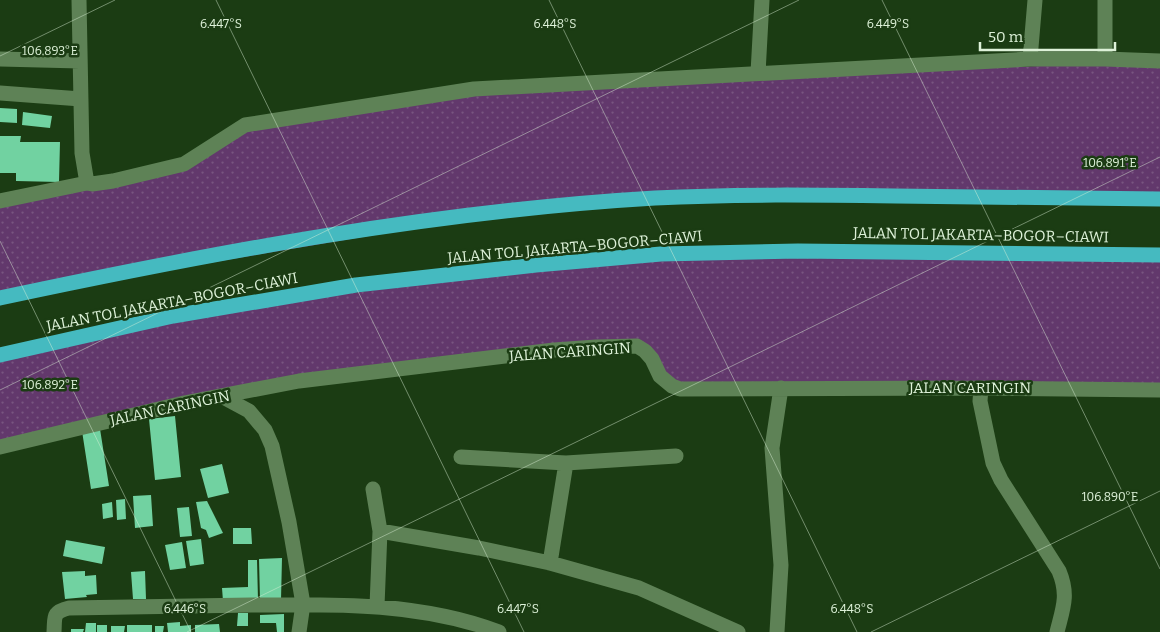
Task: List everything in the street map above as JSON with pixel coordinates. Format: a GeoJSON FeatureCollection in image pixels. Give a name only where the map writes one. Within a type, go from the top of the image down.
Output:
{"type":"FeatureCollection","features":[{"type":"Feature","properties":{"kind":"highway"},"geometry":{"type":"LineString","coordinates":[[0,298],[158,265],[336,233],[524,210],[656,198],[799,195],[1160,199]]}},
{"type":"Feature","properties":{"kind":"highway","name":"JALAN TOL JAKARTA–BOGOR–CIAWI"},"geometry":{"type":"LineString","coordinates":[[0,355],[173,316],[356,285],[536,265],[652,255],[798,251],[1160,255]]}},
{"type":"Feature","properties":{"kind":"street"},"geometry":{"type":"LineString","coordinates":[[79,0],[82,153],[86,184]]}},
{"type":"Feature","properties":{"kind":"street"},"geometry":{"type":"LineString","coordinates":[[758,73],[762,0]]}},
{"type":"Feature","properties":{"kind":"street"},"geometry":{"type":"LineString","coordinates":[[1030,59],[1035,0]]}},
{"type":"Feature","properties":{"kind":"street"},"geometry":{"type":"LineString","coordinates":[[1105,0],[1106,59]]}},
{"type":"Feature","properties":{"kind":"street"},"geometry":{"type":"LineString","coordinates":[[0,59],[80,61]]}},
{"type":"Feature","properties":{"kind":"street"},"geometry":{"type":"LineString","coordinates":[[0,201],[86,184],[112,182],[184,164],[245,125],[474,89],[1030,59],[1160,61]]}},
{"type":"Feature","properties":{"kind":"street"},"geometry":{"type":"LineString","coordinates":[[0,93],[81,99]]}},
{"type":"Feature","properties":{"kind":"street","name":"JALAN CARINGIN"},"geometry":{"type":"LineString","coordinates":[[0,447],[184,404],[299,381],[554,350],[637,346],[652,358],[660,376],[672,386],[680,389],[981,388],[1160,390]]}},
{"type":"Feature","properties":{"kind":"street"},"geometry":{"type":"LineString","coordinates":[[778,632],[782,565],[772,448],[781,388]]}},
{"type":"Feature","properties":{"kind":"street"},"geometry":{"type":"LineString","coordinates":[[981,388],[980,400],[993,463],[1001,480],[1059,571],[1065,585],[1066,596],[1057,632]]}},
{"type":"Feature","properties":{"kind":"street"},"geometry":{"type":"LineString","coordinates":[[223,397],[249,411],[265,430],[272,446],[289,522],[303,604],[298,632]]}},
{"type":"Feature","properties":{"kind":"street"},"geometry":{"type":"LineString","coordinates":[[461,457],[566,463],[676,456]]}},
{"type":"Feature","properties":{"kind":"street"},"geometry":{"type":"LineString","coordinates":[[550,563],[566,463]]}},
{"type":"Feature","properties":{"kind":"street"},"geometry":{"type":"LineString","coordinates":[[373,489],[380,531],[377,606]]}},
{"type":"Feature","properties":{"kind":"street"},"geometry":{"type":"LineString","coordinates":[[380,531],[479,548],[550,563],[639,588],[738,632]]}},
{"type":"Feature","properties":{"kind":"street"},"geometry":{"type":"LineString","coordinates":[[54,632],[55,616],[60,610],[69,608],[303,604],[377,606],[460,619],[498,632]]}},
{"type":"Feature","properties":{"kind":"shaded area"},"geometry":{"type":"Polygon","coordinates":[[[1160,61],[1160,199],[656,198],[524,210],[0,298],[0,201],[184,164],[245,125],[474,89],[1160,61]]]}},
{"type":"Feature","properties":{"kind":"shaded area"},"geometry":{"type":"Polygon","coordinates":[[[661,254],[1160,255],[1160,390],[680,389],[637,346],[299,381],[0,448],[0,355],[193,313],[661,254]]]}},
{"type":"Feature","properties":{"kind":"building"},"geometry":{"type":"Polygon","coordinates":[[[0,108],[17,109],[17,123],[0,122],[0,108]]]}},
{"type":"Feature","properties":{"kind":"building"},"geometry":{"type":"Polygon","coordinates":[[[23,112],[52,116],[50,128],[22,125],[23,112]]]}},
{"type":"Feature","properties":{"kind":"building"},"geometry":{"type":"Polygon","coordinates":[[[0,136],[21,136],[20,142],[60,142],[59,182],[16,181],[16,173],[0,173],[0,136]]]}},
{"type":"Feature","properties":{"kind":"building"},"geometry":{"type":"Polygon","coordinates":[[[175,416],[181,477],[155,480],[149,419],[175,416]]]}},
{"type":"Feature","properties":{"kind":"building"},"geometry":{"type":"Polygon","coordinates":[[[100,429],[109,486],[91,489],[82,431],[100,429]]]}},
{"type":"Feature","properties":{"kind":"building"},"geometry":{"type":"Polygon","coordinates":[[[222,464],[229,493],[208,498],[200,469],[222,464]]]}},
{"type":"Feature","properties":{"kind":"building"},"geometry":{"type":"Polygon","coordinates":[[[151,495],[153,526],[135,528],[133,496],[151,495]]]}},
{"type":"Feature","properties":{"kind":"building"},"geometry":{"type":"Polygon","coordinates":[[[125,499],[126,519],[117,520],[116,500],[125,499]]]}},
{"type":"Feature","properties":{"kind":"building"},"geometry":{"type":"Polygon","coordinates":[[[207,501],[223,533],[209,538],[206,530],[201,528],[196,502],[207,501]]]}},
{"type":"Feature","properties":{"kind":"building"},"geometry":{"type":"Polygon","coordinates":[[[112,502],[113,517],[103,519],[102,504],[112,502]]]}},
{"type":"Feature","properties":{"kind":"building"},"geometry":{"type":"Polygon","coordinates":[[[189,507],[192,536],[180,537],[177,508],[189,507]]]}},
{"type":"Feature","properties":{"kind":"building"},"geometry":{"type":"Polygon","coordinates":[[[233,528],[251,528],[252,544],[233,544],[233,528]]]}},
{"type":"Feature","properties":{"kind":"building"},"geometry":{"type":"Polygon","coordinates":[[[201,539],[204,564],[190,566],[186,541],[201,539]]]}},
{"type":"Feature","properties":{"kind":"building"},"geometry":{"type":"Polygon","coordinates":[[[66,540],[105,547],[102,564],[63,556],[66,540]]]}},
{"type":"Feature","properties":{"kind":"building"},"geometry":{"type":"Polygon","coordinates":[[[182,542],[186,568],[170,570],[165,545],[182,542]]]}},
{"type":"Feature","properties":{"kind":"building"},"geometry":{"type":"Polygon","coordinates":[[[282,558],[281,600],[260,600],[259,559],[282,558]]]}},
{"type":"Feature","properties":{"kind":"building"},"geometry":{"type":"Polygon","coordinates":[[[248,560],[257,560],[258,600],[223,601],[222,588],[248,587],[248,560]]]}},
{"type":"Feature","properties":{"kind":"building"},"geometry":{"type":"Polygon","coordinates":[[[85,571],[85,576],[96,575],[97,594],[65,599],[62,572],[85,571]]]}},
{"type":"Feature","properties":{"kind":"building"},"geometry":{"type":"Polygon","coordinates":[[[145,571],[146,599],[133,599],[131,572],[145,571]]]}},
{"type":"Feature","properties":{"kind":"building"},"geometry":{"type":"Polygon","coordinates":[[[238,613],[248,613],[248,626],[237,626],[238,613]]]}},
{"type":"Feature","properties":{"kind":"building"},"geometry":{"type":"Polygon","coordinates":[[[284,614],[284,632],[277,632],[276,623],[260,623],[260,615],[284,614]]]}},
{"type":"Feature","properties":{"kind":"building"},"geometry":{"type":"Polygon","coordinates":[[[180,622],[180,626],[191,625],[191,632],[168,632],[167,623],[180,622]]]}},
{"type":"Feature","properties":{"kind":"building"},"geometry":{"type":"Polygon","coordinates":[[[86,623],[96,623],[96,632],[85,632],[86,623]]]}},
{"type":"Feature","properties":{"kind":"building"},"geometry":{"type":"Polygon","coordinates":[[[219,624],[220,632],[195,632],[195,625],[219,624]]]}},
{"type":"Feature","properties":{"kind":"building"},"geometry":{"type":"Polygon","coordinates":[[[97,625],[107,625],[107,632],[97,632],[97,625]]]}},
{"type":"Feature","properties":{"kind":"building"},"geometry":{"type":"Polygon","coordinates":[[[127,625],[152,625],[152,632],[127,632],[127,625]]]}},
{"type":"Feature","properties":{"kind":"building"},"geometry":{"type":"Polygon","coordinates":[[[111,626],[125,626],[124,632],[111,632],[111,626]]]}},
{"type":"Feature","properties":{"kind":"building"},"geometry":{"type":"Polygon","coordinates":[[[155,626],[164,626],[163,632],[155,632],[155,626]]]}},
{"type":"Feature","properties":{"kind":"building"},"geometry":{"type":"Polygon","coordinates":[[[71,629],[84,629],[83,632],[71,632],[71,629]]]}}]}
